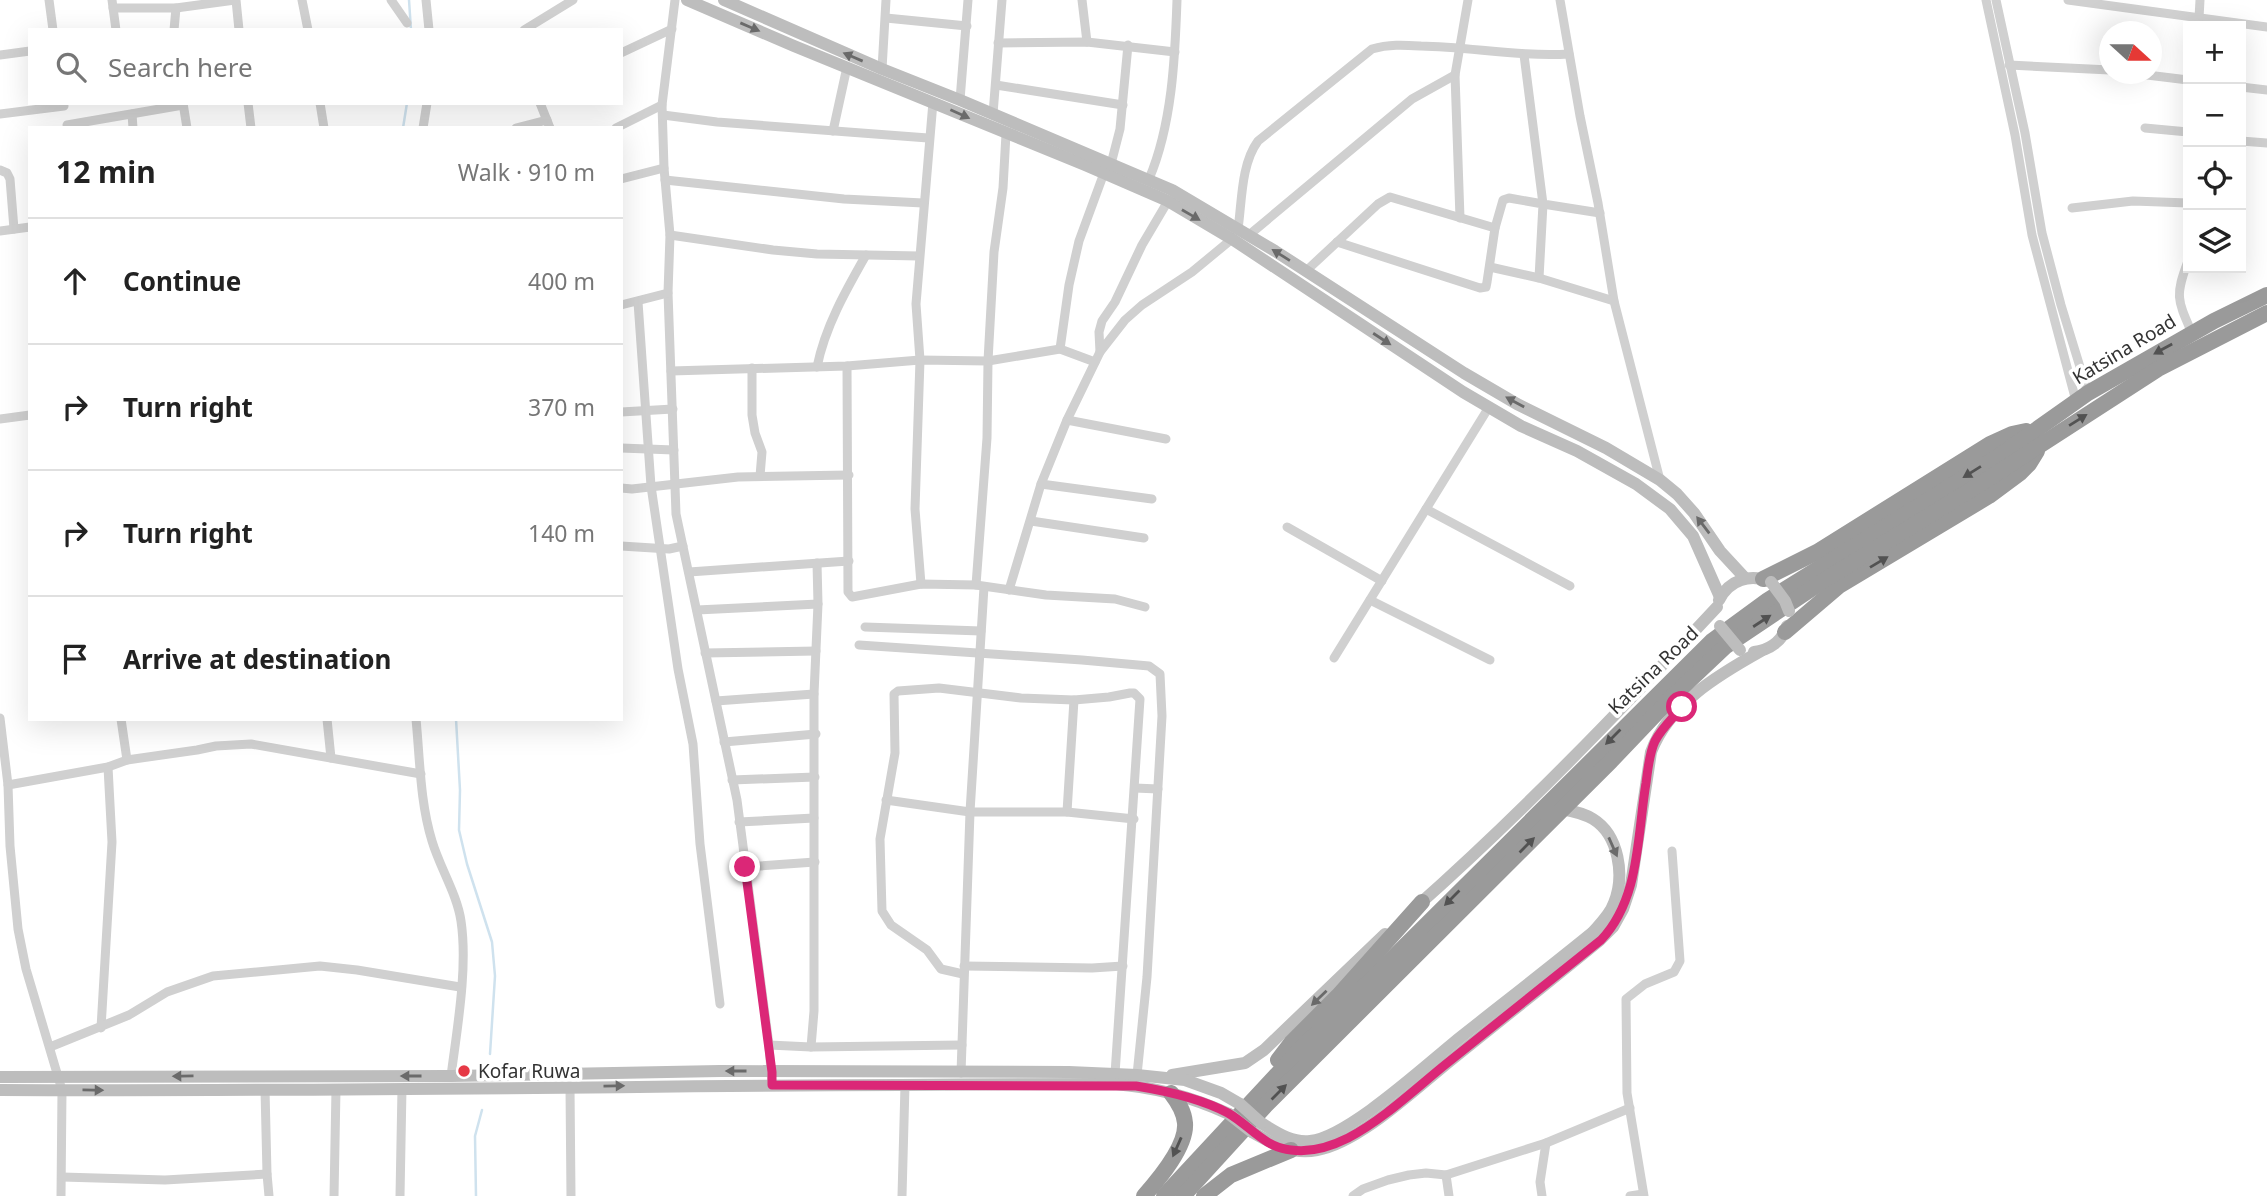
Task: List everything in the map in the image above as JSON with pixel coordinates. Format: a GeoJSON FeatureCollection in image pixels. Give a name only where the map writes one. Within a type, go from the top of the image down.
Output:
{"type":"FeatureCollection","features":[{"type":"Feature","properties":{"kind":"highway","name":"Katsina Road"},"geometry":{"type":"LineString","coordinates":[[1183,1196],[1266,1105],[1726,646],[1846,566],[1977,486],[2040,436],[2082,397],[2192,333],[2267,296]]}},
{"type":"Feature","properties":{"kind":"highway","name":"Katsina Road"},"geometry":{"type":"LineString","coordinates":[[1164,1196],[1263,1089],[1712,641],[1768,600],[1999,456],[2267,313]]}},
{"type":"Feature","properties":{"kind":"highway"},"geometry":{"type":"LineString","coordinates":[[1767,581],[1990,444],[2012,434],[2040,436],[2029,464],[2020,473],[1989,496],[1839,586],[1785,632]]}},
{"type":"Feature","properties":{"kind":"highway"},"geometry":{"type":"LineString","coordinates":[[1263,1089],[1272,1068],[1291,1043],[1338,996],[1422,902]]}},
{"type":"Feature","properties":{"kind":"highway"},"geometry":{"type":"LineString","coordinates":[[1144,1196],[1164,1172],[1178,1148],[1186,1126],[1182,1108],[1171,1093]]}},
{"type":"Feature","properties":{"kind":"highway"},"geometry":{"type":"LineString","coordinates":[[1203,1196],[1231,1175],[1291,1150]]}},
{"type":"Feature","properties":{"kind":"main road"},"geometry":{"type":"LineString","coordinates":[[687,0],[1006,134],[1107,169],[1149,180],[1172,190],[1240,234],[1406,355],[1521,426],[1601,464],[1659,500],[1693,536],[1718,602],[1716,617],[1720,626],[1740,650],[1761,651]]}},
{"type":"Feature","properties":{"kind":"main road"},"geometry":{"type":"LineString","coordinates":[[724,0],[993,114],[1240,234],[1306,271],[1464,373],[1517,404],[1606,448],[1660,480],[1694,513],[1720,551],[1745,578]]}},
{"type":"Feature","properties":{"kind":"main road"},"geometry":{"type":"LineString","coordinates":[[0,1077],[772,1072],[1137,1075],[1185,1080],[1203,1086],[1240,1104],[1256,1127],[1278,1147],[1318,1150],[1348,1138],[1387,1112],[1601,940],[1613,927],[1623,909],[1631,885],[1655,740],[1682,707],[1716,676],[1779,641],[1785,632],[1790,611],[1785,601],[1767,581],[1745,578],[1727,588],[1718,602],[1619,711],[1265,1050],[1245,1063],[1163,1077]]}},
{"type":"Feature","properties":{"kind":"main road"},"geometry":{"type":"LineString","coordinates":[[0,1090],[1114,1084],[1171,1093],[1256,1127],[1309,1141],[1325,1137],[1347,1125],[1393,1092],[1592,933],[1606,918],[1615,902],[1620,864],[1603,828],[1593,819],[1562,809]]}},
{"type":"Feature","properties":{"kind":"street"},"geometry":{"type":"LineString","coordinates":[[49,0],[53,28]]}},
{"type":"Feature","properties":{"kind":"street"},"geometry":{"type":"LineString","coordinates":[[116,28],[113,4],[176,8],[236,0],[239,28]]}},
{"type":"Feature","properties":{"kind":"street"},"geometry":{"type":"LineString","coordinates":[[302,0],[308,28]]}},
{"type":"Feature","properties":{"kind":"street"},"geometry":{"type":"LineString","coordinates":[[391,0],[407,23]]}},
{"type":"Feature","properties":{"kind":"street"},"geometry":{"type":"LineString","coordinates":[[429,28],[427,1],[438,0]]}},
{"type":"Feature","properties":{"kind":"street"},"geometry":{"type":"LineString","coordinates":[[527,28],[573,0]]}},
{"type":"Feature","properties":{"kind":"street"},"geometry":{"type":"LineString","coordinates":[[675,0],[663,110],[664,168],[670,235],[668,293],[676,514],[732,780],[769,1045],[772,1085]]}},
{"type":"Feature","properties":{"kind":"street"},"geometry":{"type":"LineString","coordinates":[[882,69],[887,0]]}},
{"type":"Feature","properties":{"kind":"street"},"geometry":{"type":"LineString","coordinates":[[960,100],[968,0]]}},
{"type":"Feature","properties":{"kind":"street"},"geometry":{"type":"LineString","coordinates":[[993,114],[1002,0]]}},
{"type":"Feature","properties":{"kind":"street"},"geometry":{"type":"LineString","coordinates":[[1082,0],[1087,42]]}},
{"type":"Feature","properties":{"kind":"street"},"geometry":{"type":"LineString","coordinates":[[1149,180],[1158,156],[1175,52],[1177,0]]}},
{"type":"Feature","properties":{"kind":"street"},"geometry":{"type":"LineString","coordinates":[[1460,218],[1455,75],[1468,0]]}},
{"type":"Feature","properties":{"kind":"street"},"geometry":{"type":"LineString","coordinates":[[1560,0],[1614,301],[1660,480]]}},
{"type":"Feature","properties":{"kind":"street"},"geometry":{"type":"LineString","coordinates":[[1986,0],[2015,135],[2032,235],[2082,397]]}},
{"type":"Feature","properties":{"kind":"street"},"geometry":{"type":"LineString","coordinates":[[1996,0],[2025,133],[2042,233],[2082,397]]}},
{"type":"Feature","properties":{"kind":"street"},"geometry":{"type":"LineString","coordinates":[[2068,0],[2267,27]]}},
{"type":"Feature","properties":{"kind":"street"},"geometry":{"type":"LineString","coordinates":[[2199,18],[2200,0]]}},
{"type":"Feature","properties":{"kind":"street"},"geometry":{"type":"LineString","coordinates":[[174,28],[176,8]]}},
{"type":"Feature","properties":{"kind":"street"},"geometry":{"type":"LineString","coordinates":[[886,18],[967,26]]}},
{"type":"Feature","properties":{"kind":"street"},"geometry":{"type":"LineString","coordinates":[[623,52],[672,29]]}},
{"type":"Feature","properties":{"kind":"street"},"geometry":{"type":"LineString","coordinates":[[998,43],[1087,42],[1175,52]]}},
{"type":"Feature","properties":{"kind":"street"},"geometry":{"type":"LineString","coordinates":[[1060,349],[1069,285],[1079,241],[1121,128],[1128,45]]}},
{"type":"Feature","properties":{"kind":"street"},"geometry":{"type":"LineString","coordinates":[[1240,234],[1247,167],[1252,148],[1372,48],[1386,45],[1458,47],[1524,55],[1569,54]]}},
{"type":"Feature","properties":{"kind":"street"},"geometry":{"type":"LineString","coordinates":[[0,55],[28,51]]}},
{"type":"Feature","properties":{"kind":"street"},"geometry":{"type":"LineString","coordinates":[[1524,55],[1543,204],[1539,278]]}},
{"type":"Feature","properties":{"kind":"street"},"geometry":{"type":"LineString","coordinates":[[2009,65],[2099,70]]}},
{"type":"Feature","properties":{"kind":"street"},"geometry":{"type":"LineString","coordinates":[[833,131],[846,67]]}},
{"type":"Feature","properties":{"kind":"street"},"geometry":{"type":"LineString","coordinates":[[1009,590],[1041,484],[1067,420],[1100,352],[1131,314],[1159,292],[1192,272],[1412,99],[1455,75]]}},
{"type":"Feature","properties":{"kind":"street"},"geometry":{"type":"LineString","coordinates":[[2162,77],[2183,79]]}},
{"type":"Feature","properties":{"kind":"street"},"geometry":{"type":"LineString","coordinates":[[996,85],[1123,105]]}},
{"type":"Feature","properties":{"kind":"street"},"geometry":{"type":"LineString","coordinates":[[2246,88],[2267,90]]}},
{"type":"Feature","properties":{"kind":"street"},"geometry":{"type":"LineString","coordinates":[[921,584],[915,509],[920,360],[916,304],[933,102]]}},
{"type":"Feature","properties":{"kind":"street"},"geometry":{"type":"LineString","coordinates":[[0,114],[64,105],[67,126]]}},
{"type":"Feature","properties":{"kind":"street"},"geometry":{"type":"LineString","coordinates":[[72,126],[178,105]]}},
{"type":"Feature","properties":{"kind":"street"},"geometry":{"type":"LineString","coordinates":[[183,105],[187,126]]}},
{"type":"Feature","properties":{"kind":"street"},"geometry":{"type":"LineString","coordinates":[[248,105],[251,126]]}},
{"type":"Feature","properties":{"kind":"street"},"geometry":{"type":"LineString","coordinates":[[320,105],[324,126]]}},
{"type":"Feature","properties":{"kind":"street"},"geometry":{"type":"LineString","coordinates":[[423,126],[427,105]]}},
{"type":"Feature","properties":{"kind":"street"},"geometry":{"type":"LineString","coordinates":[[541,105],[548,124]]}},
{"type":"Feature","properties":{"kind":"street"},"geometry":{"type":"LineString","coordinates":[[621,126],[663,110],[717,122],[928,138]]}},
{"type":"Feature","properties":{"kind":"street"},"geometry":{"type":"LineString","coordinates":[[132,114],[133,126]]}},
{"type":"Feature","properties":{"kind":"street"},"geometry":{"type":"LineString","coordinates":[[2145,128],[2183,132]]}},
{"type":"Feature","properties":{"kind":"street"},"geometry":{"type":"LineString","coordinates":[[961,1073],[970,812],[981,653],[980,586],[988,362],[994,252],[1003,188],[1006,134]]}},
{"type":"Feature","properties":{"kind":"street"},"geometry":{"type":"LineString","coordinates":[[2246,141],[2267,143]]}},
{"type":"Feature","properties":{"kind":"street"},"geometry":{"type":"LineString","coordinates":[[623,178],[664,168]]}},
{"type":"Feature","properties":{"kind":"street"},"geometry":{"type":"LineString","coordinates":[[0,170],[7,173],[10,179],[14,229]]}},
{"type":"Feature","properties":{"kind":"street"},"geometry":{"type":"LineString","coordinates":[[665,180],[844,199],[923,203]]}},
{"type":"Feature","properties":{"kind":"street"},"geometry":{"type":"LineString","coordinates":[[1306,271],[1378,204],[1390,197],[1495,228]]}},
{"type":"Feature","properties":{"kind":"street"},"geometry":{"type":"LineString","coordinates":[[1337,242],[1480,288],[1486,286],[1495,228],[1505,198],[1600,213]]}},
{"type":"Feature","properties":{"kind":"street"},"geometry":{"type":"LineString","coordinates":[[1100,352],[1099,332],[1102,321],[1115,302],[1142,246],[1168,201]]}},
{"type":"Feature","properties":{"kind":"street"},"geometry":{"type":"LineString","coordinates":[[2072,208],[2133,201],[2183,203]]}},
{"type":"Feature","properties":{"kind":"street"},"geometry":{"type":"LineString","coordinates":[[0,231],[28,227]]}},
{"type":"Feature","properties":{"kind":"street"},"geometry":{"type":"LineString","coordinates":[[670,235],[773,250],[919,256]]}},
{"type":"Feature","properties":{"kind":"street"},"geometry":{"type":"LineString","coordinates":[[817,367],[823,342],[842,297],[866,255]]}},
{"type":"Feature","properties":{"kind":"street"},"geometry":{"type":"LineString","coordinates":[[1489,267],[1539,278],[1614,301]]}},
{"type":"Feature","properties":{"kind":"street"},"geometry":{"type":"LineString","coordinates":[[2184,273],[2178,297],[2192,333]]}},
{"type":"Feature","properties":{"kind":"street"},"geometry":{"type":"LineString","coordinates":[[623,304],[668,293]]}},
{"type":"Feature","properties":{"kind":"street"},"geometry":{"type":"LineString","coordinates":[[638,302],[651,486],[692,744],[700,844],[720,1004]]}},
{"type":"Feature","properties":{"kind":"street"},"geometry":{"type":"LineString","coordinates":[[1115,302],[1131,314]]}},
{"type":"Feature","properties":{"kind":"street"},"geometry":{"type":"LineString","coordinates":[[671,371],[847,366],[920,360],[988,362],[1060,349],[1095,362]]}},
{"type":"Feature","properties":{"kind":"street"},"geometry":{"type":"LineString","coordinates":[[847,366],[848,592],[852,597],[921,584],[980,586],[1099,597],[1145,607]]}},
{"type":"Feature","properties":{"kind":"street"},"geometry":{"type":"LineString","coordinates":[[752,368],[752,415],[762,453],[760,476]]}},
{"type":"Feature","properties":{"kind":"street"},"geometry":{"type":"LineString","coordinates":[[1334,658],[1489,407]]}},
{"type":"Feature","properties":{"kind":"street"},"geometry":{"type":"LineString","coordinates":[[623,412],[673,409]]}},
{"type":"Feature","properties":{"kind":"street"},"geometry":{"type":"LineString","coordinates":[[0,419],[28,415]]}},
{"type":"Feature","properties":{"kind":"street"},"geometry":{"type":"LineString","coordinates":[[1067,420],[1166,439]]}},
{"type":"Feature","properties":{"kind":"street"},"geometry":{"type":"LineString","coordinates":[[623,447],[674,450]]}},
{"type":"Feature","properties":{"kind":"street"},"geometry":{"type":"LineString","coordinates":[[623,488],[760,476],[849,475]]}},
{"type":"Feature","properties":{"kind":"street"},"geometry":{"type":"LineString","coordinates":[[1041,484],[1152,499]]}},
{"type":"Feature","properties":{"kind":"street"},"geometry":{"type":"LineString","coordinates":[[1426,509],[1570,586]]}},
{"type":"Feature","properties":{"kind":"street"},"geometry":{"type":"LineString","coordinates":[[1031,521],[1144,538]]}},
{"type":"Feature","properties":{"kind":"street"},"geometry":{"type":"LineString","coordinates":[[1287,527],[1382,581]]}},
{"type":"Feature","properties":{"kind":"street"},"geometry":{"type":"LineString","coordinates":[[623,546],[683,546]]}},
{"type":"Feature","properties":{"kind":"street"},"geometry":{"type":"LineString","coordinates":[[689,572],[849,561]]}},
{"type":"Feature","properties":{"kind":"street"},"geometry":{"type":"LineString","coordinates":[[811,1047],[814,1011],[814,694],[817,563]]}},
{"type":"Feature","properties":{"kind":"street"},"geometry":{"type":"LineString","coordinates":[[1370,600],[1490,660]]}},
{"type":"Feature","properties":{"kind":"street"},"geometry":{"type":"LineString","coordinates":[[697,610],[818,604]]}},
{"type":"Feature","properties":{"kind":"street"},"geometry":{"type":"LineString","coordinates":[[865,627],[981,631]]}},
{"type":"Feature","properties":{"kind":"street"},"geometry":{"type":"LineString","coordinates":[[859,645],[1082,660],[1149,666],[1156,670],[1162,683],[1162,716],[1147,977],[1137,1075]]}},
{"type":"Feature","properties":{"kind":"street"},"geometry":{"type":"LineString","coordinates":[[705,653],[816,651]]}},
{"type":"Feature","properties":{"kind":"street"},"geometry":{"type":"LineString","coordinates":[[1115,1074],[1134,819],[1140,699],[1134,693],[1074,700],[979,694],[939,688],[898,691],[894,694],[894,753],[880,851],[882,911],[891,925],[919,943],[940,969],[1123,966]]}},
{"type":"Feature","properties":{"kind":"street"},"geometry":{"type":"LineString","coordinates":[[716,701],[814,694]]}},
{"type":"Feature","properties":{"kind":"street"},"geometry":{"type":"LineString","coordinates":[[1067,812],[1074,700]]}},
{"type":"Feature","properties":{"kind":"street"},"geometry":{"type":"LineString","coordinates":[[0,718],[8,785],[10,846],[18,929],[26,969],[62,1090],[61,1196]]}},
{"type":"Feature","properties":{"kind":"street"},"geometry":{"type":"LineString","coordinates":[[121,721],[127,760]]}},
{"type":"Feature","properties":{"kind":"street"},"geometry":{"type":"LineString","coordinates":[[327,721],[331,758]]}},
{"type":"Feature","properties":{"kind":"street"},"geometry":{"type":"LineString","coordinates":[[416,721],[424,804],[432,839],[461,920],[463,942],[451,1076]]}},
{"type":"Feature","properties":{"kind":"street"},"geometry":{"type":"LineString","coordinates":[[724,742],[816,734]]}},
{"type":"Feature","properties":{"kind":"street"},"geometry":{"type":"LineString","coordinates":[[8,785],[108,767],[127,760],[216,746],[251,744],[421,774]]}},
{"type":"Feature","properties":{"kind":"street"},"geometry":{"type":"LineString","coordinates":[[101,1028],[112,842],[108,767]]}},
{"type":"Feature","properties":{"kind":"street"},"geometry":{"type":"LineString","coordinates":[[732,780],[815,777]]}},
{"type":"Feature","properties":{"kind":"street"},"geometry":{"type":"LineString","coordinates":[[1135,788],[1158,789]]}},
{"type":"Feature","properties":{"kind":"street"},"geometry":{"type":"LineString","coordinates":[[886,800],[970,812],[1067,812],[1134,819]]}},
{"type":"Feature","properties":{"kind":"street"},"geometry":{"type":"LineString","coordinates":[[739,822],[814,818]]}},
{"type":"Feature","properties":{"kind":"street"},"geometry":{"type":"LineString","coordinates":[[1630,1196],[1644,1195],[1627,1080],[1626,999],[1645,984],[1674,972],[1681,961],[1672,851]]}},
{"type":"Feature","properties":{"kind":"street"},"geometry":{"type":"LineString","coordinates":[[745,867],[815,862]]}},
{"type":"Feature","properties":{"kind":"street"},"geometry":{"type":"LineString","coordinates":[[50,1047],[129,1015],[187,983],[213,976],[320,966],[460,987]]}},
{"type":"Feature","properties":{"kind":"street"},"geometry":{"type":"LineString","coordinates":[[769,1045],[962,1045]]}},
{"type":"Feature","properties":{"kind":"street"},"geometry":{"type":"LineString","coordinates":[[902,1196],[905,1084]]}},
{"type":"Feature","properties":{"kind":"street"},"geometry":{"type":"LineString","coordinates":[[570,1087],[571,1196]]}},
{"type":"Feature","properties":{"kind":"street"},"geometry":{"type":"LineString","coordinates":[[334,1196],[336,1088]]}},
{"type":"Feature","properties":{"kind":"street"},"geometry":{"type":"LineString","coordinates":[[400,1196],[402,1088]]}},
{"type":"Feature","properties":{"kind":"street"},"geometry":{"type":"LineString","coordinates":[[265,1089],[270,1196]]}},
{"type":"Feature","properties":{"kind":"street"},"geometry":{"type":"LineString","coordinates":[[1353,1196],[1376,1184],[1409,1175],[1446,1175],[1546,1143],[1630,1108]]}},
{"type":"Feature","properties":{"kind":"street"},"geometry":{"type":"LineString","coordinates":[[1542,1196],[1540,1182],[1546,1143]]}},
{"type":"Feature","properties":{"kind":"street"},"geometry":{"type":"LineString","coordinates":[[62,1177],[165,1180],[267,1174]]}},
{"type":"Feature","properties":{"kind":"street"},"geometry":{"type":"LineString","coordinates":[[1446,1175],[1449,1196]]}},
{"type":"Feature","properties":{"kind":"waterway"},"geometry":{"type":"LineString","coordinates":[[409,0],[411,28]]}},
{"type":"Feature","properties":{"kind":"waterway"},"geometry":{"type":"LineString","coordinates":[[403,126],[407,105]]}},
{"type":"Feature","properties":{"kind":"waterway"},"geometry":{"type":"LineString","coordinates":[[456,721],[459,830],[492,942],[495,976],[490,1054]]}},
{"type":"Feature","properties":{"kind":"waterway"},"geometry":{"type":"LineString","coordinates":[[476,1196],[475,1136],[482,1110]]}},
{"type":"Feature","properties":{"kind":"place","name":"Kofar Ruwa"},"geometry":{"type":"Point","coordinates":[464,1071]}},
{"type":"Feature","properties":{"kind":"route"},"geometry":{"type":"LineString","coordinates":[[745,867],[772,1085],[1136,1086],[1187,1097],[1213,1107],[1229,1114],[1278,1147],[1318,1150],[1348,1138],[1387,1112],[1601,940],[1613,927],[1623,909],[1631,885],[1651,752],[1655,740],[1682,707]]}}]}
